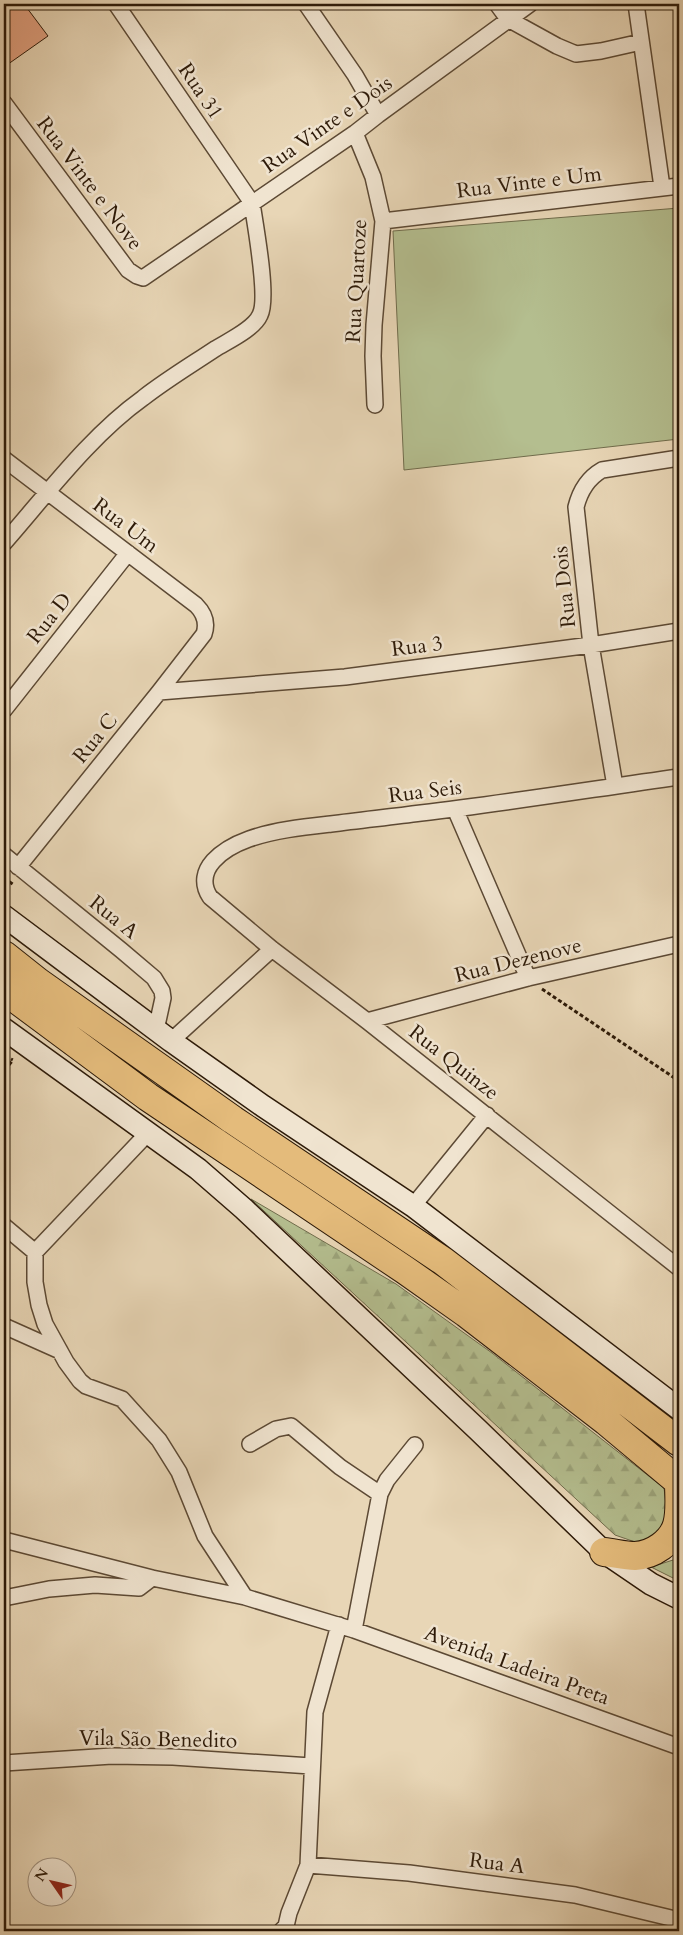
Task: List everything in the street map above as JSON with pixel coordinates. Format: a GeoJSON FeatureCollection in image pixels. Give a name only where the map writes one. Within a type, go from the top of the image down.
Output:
{"type":"FeatureCollection","features":[{"type":"Feature","properties":{"kind":"highway"},"geometry":{"type":"LineString","coordinates":[[4,955],[38,982],[195,1093],[443,1261],[679,1442]]}},
{"type":"Feature","properties":{"kind":"highway"},"geometry":{"type":"LineString","coordinates":[[4,990],[148,1097],[466,1313],[598,1414],[679,1482],[677,1526],[671,1537],[662,1546],[651,1552],[636,1556],[604,1552]]}},
{"type":"Feature","properties":{"kind":"main road"},"geometry":{"type":"LineString","coordinates":[[4,916],[163,1036],[413,1206],[679,1410]]}},
{"type":"Feature","properties":{"kind":"main road"},"geometry":{"type":"LineString","coordinates":[[4,1029],[198,1168],[477,1429],[604,1552],[651,1584],[679,1598]]}},
{"type":"Feature","properties":{"kind":"street","name":"Rua 31"},"geometry":{"type":"LineString","coordinates":[[116,4],[252,203]]}},
{"type":"Feature","properties":{"kind":"street"},"geometry":{"type":"LineString","coordinates":[[306,4],[355,74],[378,114]]}},
{"type":"Feature","properties":{"kind":"street"},"geometry":{"type":"LineString","coordinates":[[497,4],[508,19],[557,46],[576,54],[602,51],[641,42]]}},
{"type":"Feature","properties":{"kind":"street","name":"Rua Vinte e Dois"},"geometry":{"type":"LineString","coordinates":[[148,276],[355,133],[378,114],[530,4]]}},
{"type":"Feature","properties":{"kind":"street"},"geometry":{"type":"LineString","coordinates":[[636,4],[662,187]]}},
{"type":"Feature","properties":{"kind":"street","name":"Rua Vinte e Nove"},"geometry":{"type":"LineString","coordinates":[[4,103],[128,270],[140,278],[148,276]]}},
{"type":"Feature","properties":{"kind":"street","name":"Rua Quartoze"},"geometry":{"type":"LineString","coordinates":[[355,133],[373,177],[384,221],[374,325],[375,405]]}},
{"type":"Feature","properties":{"kind":"street","name":"Rua Vinte e Um"},"geometry":{"type":"LineString","coordinates":[[384,221],[679,186]]}},
{"type":"Feature","properties":{"kind":"street"},"geometry":{"type":"LineString","coordinates":[[4,543],[93,441],[117,418],[174,376],[250,326],[261,315],[264,296],[252,203]]}},
{"type":"Feature","properties":{"kind":"street","name":"Rua Dois"},"geometry":{"type":"LineString","coordinates":[[615,786],[591,644],[576,507],[582,490],[594,475],[602,470],[679,458]]}},
{"type":"Feature","properties":{"kind":"street","name":"Rua Um"},"geometry":{"type":"LineString","coordinates":[[4,459],[201,610],[205,621],[204,634]]}},
{"type":"Feature","properties":{"kind":"street","name":"Rua D"},"geometry":{"type":"LineString","coordinates":[[4,710],[128,553]]}},
{"type":"Feature","properties":{"kind":"street","name":"Rua 3"},"geometry":{"type":"LineString","coordinates":[[159,692],[345,677],[679,631]]}},
{"type":"Feature","properties":{"kind":"street","name":"Rua C"},"geometry":{"type":"LineString","coordinates":[[18,867],[204,634]]}},
{"type":"Feature","properties":{"kind":"street","name":"Rua Seis"},"geometry":{"type":"LineString","coordinates":[[204,889],[203,879],[206,869],[217,857],[248,839],[298,828],[456,809],[679,777]]}},
{"type":"Feature","properties":{"kind":"street"},"geometry":{"type":"LineString","coordinates":[[456,809],[528,978]]}},
{"type":"Feature","properties":{"kind":"street","name":"Rua A"},"geometry":{"type":"LineString","coordinates":[[4,855],[154,978],[162,991],[163,1036]]}},
{"type":"Feature","properties":{"kind":"street","name":"Rua Quinze"},"geometry":{"type":"LineString","coordinates":[[204,889],[210,897],[272,949],[367,1021],[679,1268]]}},
{"type":"Feature","properties":{"kind":"street","name":"Rua Dezenove"},"geometry":{"type":"LineString","coordinates":[[367,1021],[528,978],[679,944]]}},
{"type":"Feature","properties":{"kind":"street"},"geometry":{"type":"LineString","coordinates":[[163,1036],[272,949]]}},
{"type":"Feature","properties":{"kind":"street"},"geometry":{"type":"LineString","coordinates":[[413,1206],[487,1116]]}},
{"type":"Feature","properties":{"kind":"street"},"geometry":{"type":"LineString","coordinates":[[148,1133],[35,1252],[35,1282],[39,1305],[45,1324],[80,1381],[92,1389],[122,1400],[159,1440],[179,1472],[205,1536],[245,1597]]}},
{"type":"Feature","properties":{"kind":"street"},"geometry":{"type":"LineString","coordinates":[[4,1226],[35,1252]]}},
{"type":"Feature","properties":{"kind":"street"},"geometry":{"type":"LineString","coordinates":[[4,1326],[60,1351]]}},
{"type":"Feature","properties":{"kind":"street"},"geometry":{"type":"LineString","coordinates":[[250,1444],[276,1428],[290,1426],[340,1467],[380,1494]]}},
{"type":"Feature","properties":{"kind":"street"},"geometry":{"type":"LineString","coordinates":[[354,1630],[380,1494],[387,1480],[415,1445]]}},
{"type":"Feature","properties":{"kind":"street","name":"Avenida Ladeira Preta"},"geometry":{"type":"LineString","coordinates":[[4,1540],[152,1578],[245,1597],[339,1625],[679,1747]]}},
{"type":"Feature","properties":{"kind":"street"},"geometry":{"type":"LineString","coordinates":[[4,1598],[49,1590],[95,1585],[139,1588],[152,1578]]}},
{"type":"Feature","properties":{"kind":"street"},"geometry":{"type":"LineString","coordinates":[[282,1931],[286,1926],[289,1913],[308,1864],[311,1766],[315,1712],[339,1625]]}},
{"type":"Feature","properties":{"kind":"street","name":"Vila São Benedito"},"geometry":{"type":"LineString","coordinates":[[4,1763],[112,1756],[173,1757],[311,1766]]}},
{"type":"Feature","properties":{"kind":"street","name":"Rua A"},"geometry":{"type":"LineString","coordinates":[[308,1864],[409,1873],[575,1895],[679,1920]]}},
{"type":"Feature","properties":{"kind":"path"},"geometry":{"type":"LineString","coordinates":[[528,978],[545,992],[679,1080]]}},
{"type":"Feature","properties":{"kind":"path"},"geometry":{"type":"LineString","coordinates":[[4,1061],[9,1065],[13,1060],[8,1057]]}},
{"type":"Feature","properties":{"kind":"green space"},"geometry":{"type":"Polygon","coordinates":[[[679,208],[679,439],[404,470],[393,231],[679,208]]]}},
{"type":"Feature","properties":{"kind":"green space"},"geometry":{"type":"Polygon","coordinates":[[[251,1199],[396,1284],[492,1353],[664,1488],[668,1521],[654,1536],[638,1543],[615,1535],[251,1199]]]}},
{"type":"Feature","properties":{"kind":"green space"},"geometry":{"type":"Polygon","coordinates":[[[679,1556],[679,1581],[651,1567],[673,1560],[679,1556]]]}},
{"type":"Feature","properties":{"kind":"building"},"geometry":{"type":"Polygon","coordinates":[[[15,4],[24,4],[48,36],[4,67],[4,12],[15,4]]]}}]}
